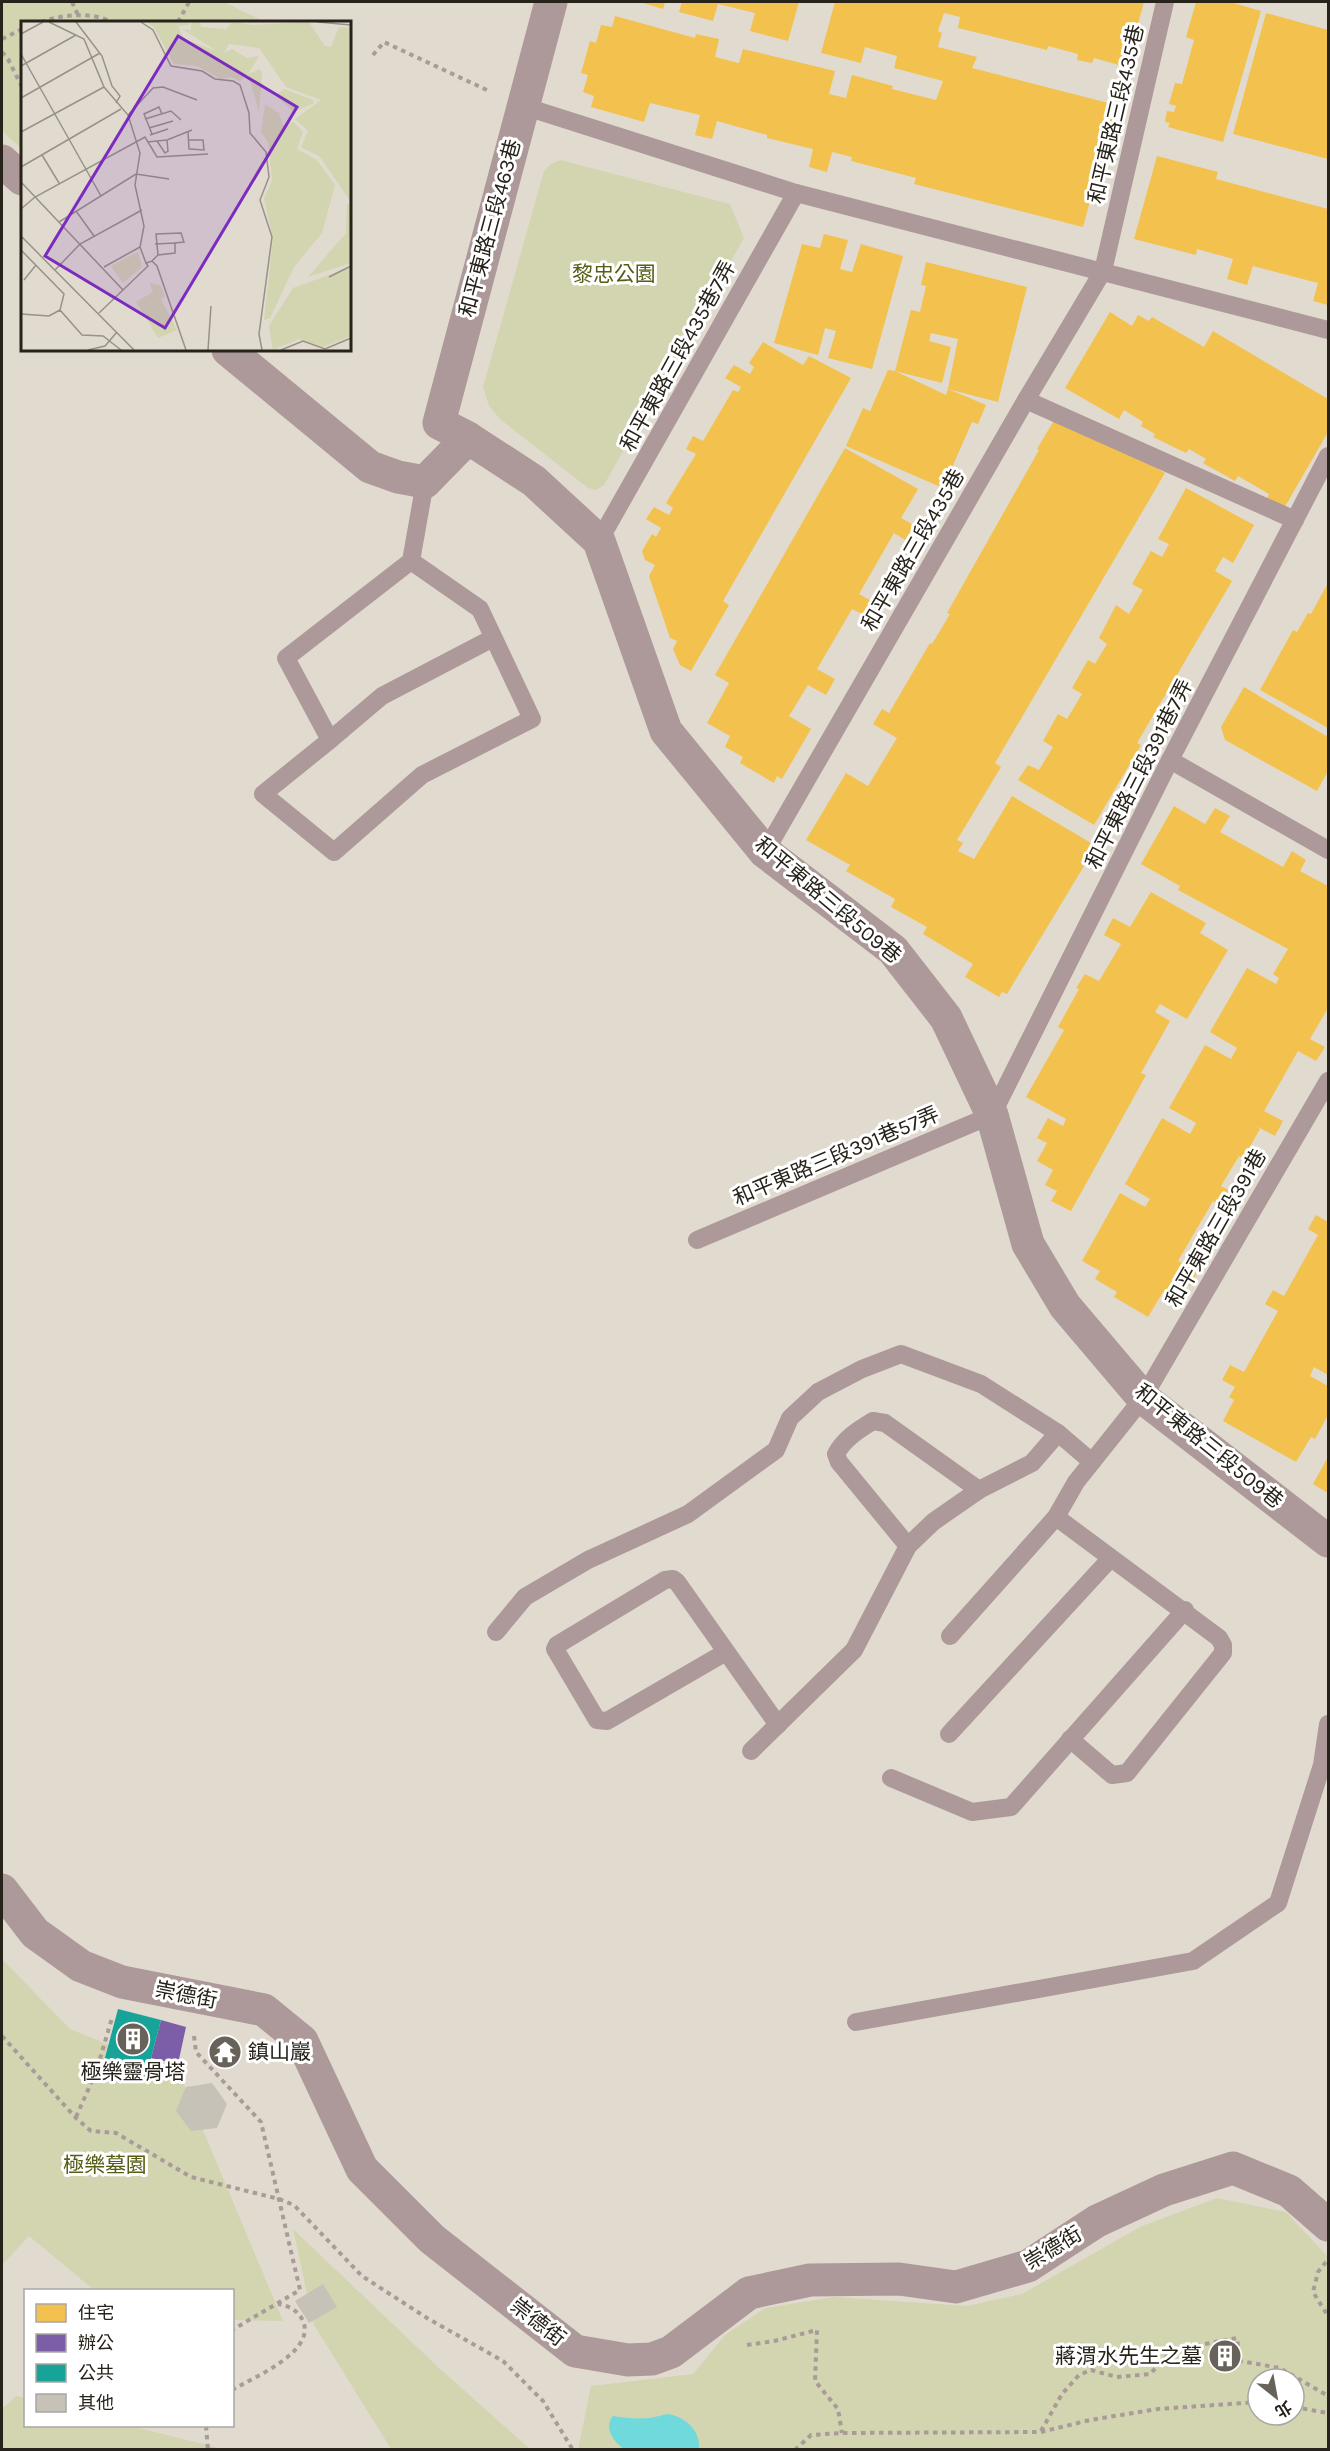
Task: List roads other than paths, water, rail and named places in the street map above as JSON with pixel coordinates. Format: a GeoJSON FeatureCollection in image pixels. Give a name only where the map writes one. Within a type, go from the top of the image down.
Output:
{"type":"FeatureCollection","features":[{"type":"Feature","properties":{"kind":"street","name":"和平東路三段463巷"},"geometry":{"type":"LineString","coordinates":[[468,438],[439,423],[551,2]]}},
{"type":"Feature","properties":{"kind":"street"},"geometry":{"type":"LineString","coordinates":[[2,161],[21,178]]}},
{"type":"Feature","properties":{"kind":"street"},"geometry":{"type":"LineString","coordinates":[[229,351],[370,467],[398,477],[425,482],[468,438]]}},
{"type":"Feature","properties":{"kind":"street","name":"和平東路三段509巷"},"geometry":{"type":"LineString","coordinates":[[468,438],[534,481],[599,541],[666,731],[765,852],[893,950],[946,1018],[992,1115],[1028,1244],[1065,1306],[1143,1398],[1329,1541]]}},
{"type":"Feature","properties":{"kind":"street","name":"崇德街"},"geometry":{"type":"LineString","coordinates":[[2,1890],[35,1933],[81,1966],[122,1982],[264,2010],[302,2040],[362,2169],[432,2239],[574,2351],[628,2360],[652,2359],[671,2352],[748,2293],[810,2280],[899,2279],[956,2287],[1028,2266],[1097,2221],[1164,2190],[1233,2168],[1289,2191],[1329,2225]]}},
{"type":"Feature","properties":{"kind":"lane","name":"和平東路三段435巷"},"geometry":{"type":"LineString","coordinates":[[765,852],[1103,271],[1165,2]]}},
{"type":"Feature","properties":{"kind":"lane"},"geometry":{"type":"LineString","coordinates":[[523,106],[796,193],[1329,330]]}},
{"type":"Feature","properties":{"kind":"lane","name":"和平東路三段435巷7弄"},"geometry":{"type":"LineString","coordinates":[[599,541],[796,193]]}},
{"type":"Feature","properties":{"kind":"lane"},"geometry":{"type":"LineString","coordinates":[[1026,400],[1295,520]]}},
{"type":"Feature","properties":{"kind":"lane","name":"和平東路三段391巷7弄"},"geometry":{"type":"LineString","coordinates":[[992,1115],[1170,760],[1329,456]]}},
{"type":"Feature","properties":{"kind":"lane"},"geometry":{"type":"LineString","coordinates":[[330,740],[286,658],[411,561],[425,482]]}},
{"type":"Feature","properties":{"kind":"lane"},"geometry":{"type":"LineString","coordinates":[[411,561],[480,609],[532,719],[422,775],[334,852],[263,794],[382,696],[493,638]]}},
{"type":"Feature","properties":{"kind":"lane"},"geometry":{"type":"LineString","coordinates":[[1170,760],[1329,850]]}},
{"type":"Feature","properties":{"kind":"lane","name":"和平東路三段391巷"},"geometry":{"type":"LineString","coordinates":[[1143,1398],[1329,1081]]}},
{"type":"Feature","properties":{"kind":"lane","name":"和平東路三段391巷57弄"},"geometry":{"type":"LineString","coordinates":[[697,1240],[992,1115]]}},
{"type":"Feature","properties":{"kind":"lane"},"geometry":{"type":"LineString","coordinates":[[496,1632],[525,1597],[588,1560],[688,1514],[776,1450],[790,1418],[818,1392],[862,1369],[901,1354],[981,1384],[1058,1433],[1092,1462]]}},
{"type":"Feature","properties":{"kind":"lane"},"geometry":{"type":"LineString","coordinates":[[950,1636],[1056,1517],[1076,1482],[1143,1398]]}},
{"type":"Feature","properties":{"kind":"lane"},"geometry":{"type":"LineString","coordinates":[[908,1546],[839,1462],[836,1454],[841,1445],[858,1430],[873,1421],[885,1423],[979,1490]]}},
{"type":"Feature","properties":{"kind":"lane"},"geometry":{"type":"LineString","coordinates":[[751,1751],[855,1650],[908,1546],[933,1522],[979,1490],[1032,1463],[1058,1433]]}},
{"type":"Feature","properties":{"kind":"lane"},"geometry":{"type":"LineString","coordinates":[[1056,1517],[1110,1559],[1185,1610],[1219,1638],[1223,1645],[1223,1653],[1127,1773],[1112,1775],[1070,1739]]}},
{"type":"Feature","properties":{"kind":"lane"},"geometry":{"type":"LineString","coordinates":[[949,1734],[1110,1559]]}},
{"type":"Feature","properties":{"kind":"lane"},"geometry":{"type":"LineString","coordinates":[[726,1652],[607,1721],[597,1720],[555,1650],[558,1645],[666,1580],[673,1579],[677,1582],[778,1725]]}},
{"type":"Feature","properties":{"kind":"lane"},"geometry":{"type":"LineString","coordinates":[[891,1778],[972,1812],[1011,1807],[1185,1610]]}},
{"type":"Feature","properties":{"kind":"lane"},"geometry":{"type":"LineString","coordinates":[[856,2022],[1193,1961],[1278,1903],[1322,1765],[1329,1724]]}},
{"type":"Feature","properties":{"kind":"water"},"geometry":{"type":"Polygon","coordinates":[[[674,2415],[690,2425],[697,2436],[699,2449],[624,2449],[613,2438],[609,2429],[613,2416],[640,2418],[674,2415]]]}},
{"type":"Feature","properties":{"kind":"place","name":"極樂靈骨塔"},"geometry":{"type":"Point","coordinates":[133,2039]}},
{"type":"Feature","properties":{"kind":"place","name":"鎮山巖"},"geometry":{"type":"Point","coordinates":[225,2052]}},
{"type":"Feature","properties":{"kind":"place","name":"蔣渭水先生之墓"},"geometry":{"type":"Point","coordinates":[1225,2356]}},
{"type":"Feature","properties":{"kind":"park label","name":"黎忠公園"},"geometry":{"type":"Point","coordinates":[614,274]}},
{"type":"Feature","properties":{"kind":"park label","name":"極樂墓園"},"geometry":{"type":"Point","coordinates":[105,2165]}}]}
